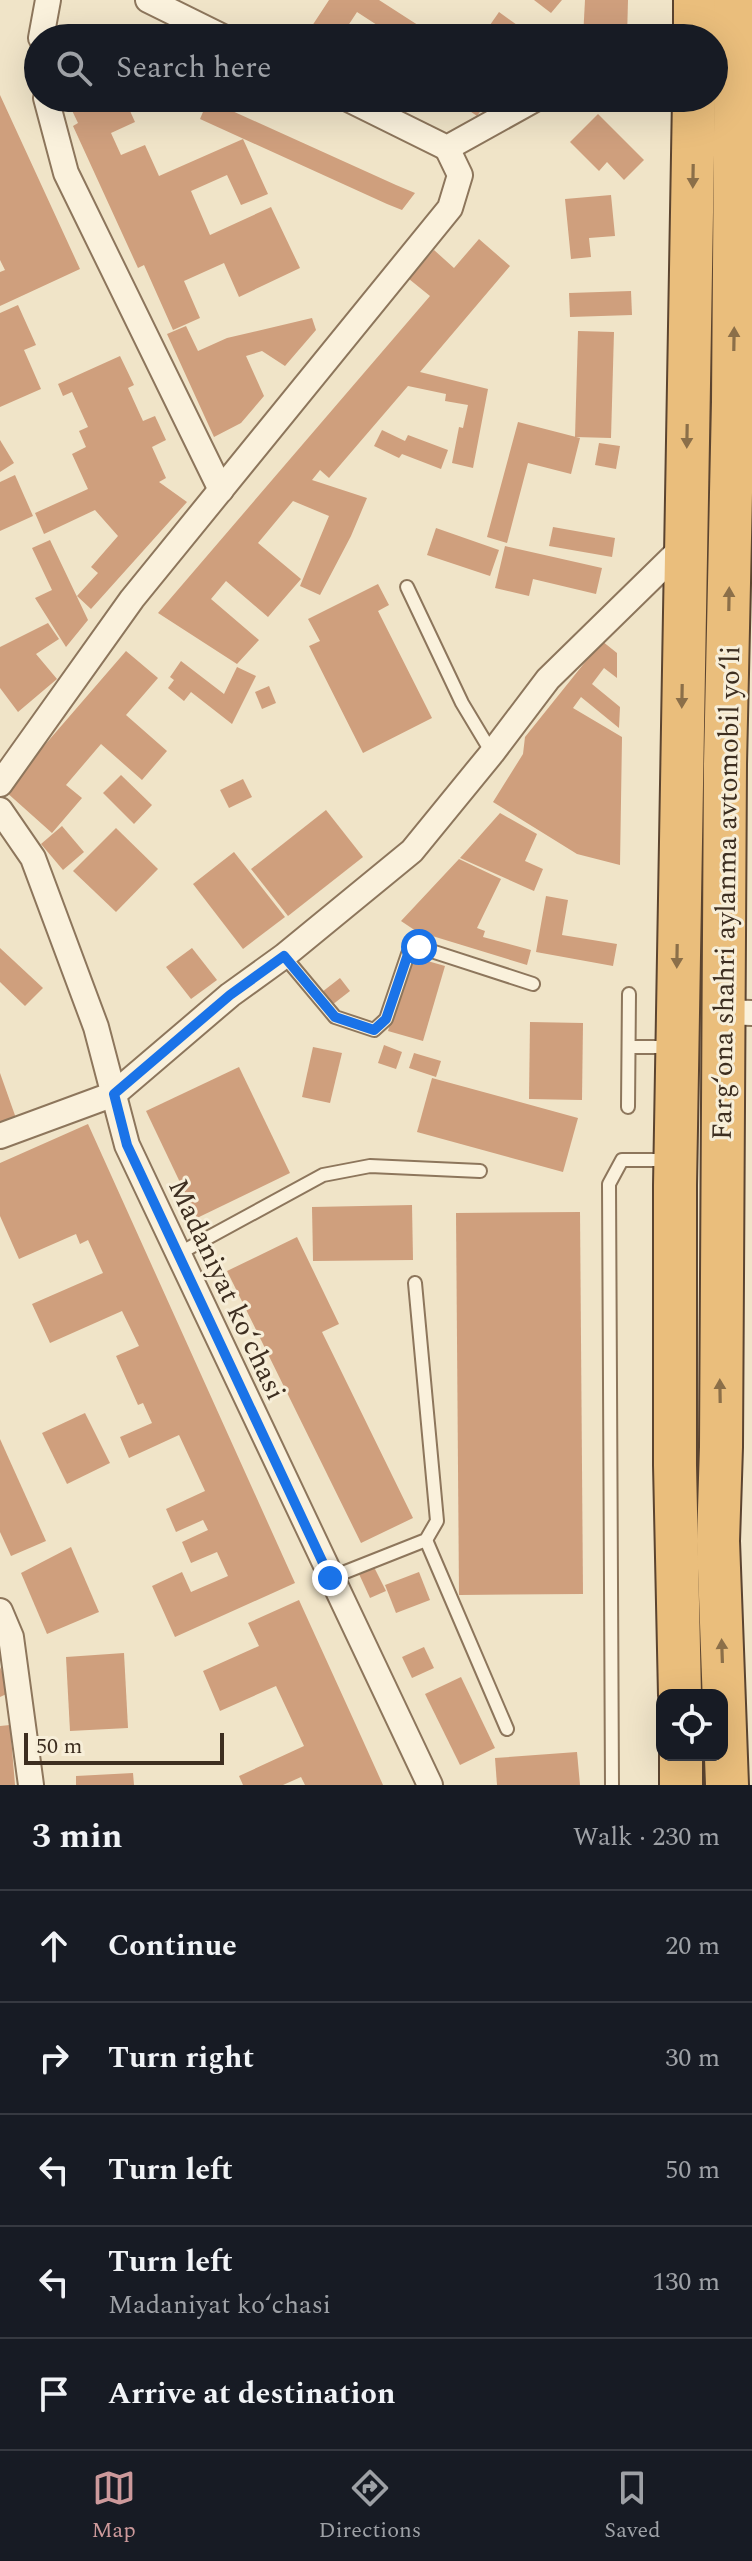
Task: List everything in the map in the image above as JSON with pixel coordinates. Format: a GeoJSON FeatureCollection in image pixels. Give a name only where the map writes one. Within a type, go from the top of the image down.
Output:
{"type":"FeatureCollection","features":[{"type":"Feature","properties":{"kind":"highway"},"geometry":{"type":"LineString","coordinates":[[695,0],[695,24]]}},
{"type":"Feature","properties":{"kind":"highway","name":"Fargʻona shahri aylanma avtomobil yoʻli"},"geometry":{"type":"LineString","coordinates":[[727,1785],[718,1541],[737,1012],[744,194],[736,0]]}},
{"type":"Feature","properties":{"kind":"highway","name":"Fargʻona shahri aylanma avtomobil yoʻli"},"geometry":{"type":"LineString","coordinates":[[680,1689],[675,1160],[694,112]]}},
{"type":"Feature","properties":{"kind":"highway"},"geometry":{"type":"LineString","coordinates":[[677,1542],[718,1541]]}},
{"type":"Feature","properties":{"kind":"highway"},"geometry":{"type":"LineString","coordinates":[[681,1761],[681,1785]]}},
{"type":"Feature","properties":{"kind":"street"},"geometry":{"type":"LineString","coordinates":[[44,24],[48,0]]}},
{"type":"Feature","properties":{"kind":"street"},"geometry":{"type":"LineString","coordinates":[[148,0],[197,24]]}},
{"type":"Feature","properties":{"kind":"street"},"geometry":{"type":"LineString","coordinates":[[50,112],[66,173],[221,490]]}},
{"type":"Feature","properties":{"kind":"street"},"geometry":{"type":"LineString","coordinates":[[0,784],[132,599],[450,208],[460,175],[447,148],[374,112]]}},
{"type":"Feature","properties":{"kind":"street"},"geometry":{"type":"LineString","coordinates":[[447,148],[512,112]]}},
{"type":"Feature","properties":{"kind":"street"},"geometry":{"type":"LineString","coordinates":[[0,1136],[114,1094],[230,995],[284,956],[412,851],[548,679],[685,545]]}},
{"type":"Feature","properties":{"kind":"street","name":"Madaniyat koʻchasi"},"geometry":{"type":"LineString","coordinates":[[0,810],[33,858],[96,1027],[127,1145],[430,1785]]}},
{"type":"Feature","properties":{"kind":"street"},"geometry":{"type":"LineString","coordinates":[[0,1611],[11,1637],[31,1785]]}},
{"type":"Feature","properties":{"kind":"lane"},"geometry":{"type":"LineString","coordinates":[[407,587],[462,703],[492,753]]}},
{"type":"Feature","properties":{"kind":"lane"},"geometry":{"type":"LineString","coordinates":[[284,956],[335,1017],[374,1030],[386,1019],[408,954],[419,947],[533,984]]}},
{"type":"Feature","properties":{"kind":"lane"},"geometry":{"type":"LineString","coordinates":[[628,1107],[629,994]]}},
{"type":"Feature","properties":{"kind":"lane"},"geometry":{"type":"LineString","coordinates":[[629,1047],[676,1047]]}},
{"type":"Feature","properties":{"kind":"lane"},"geometry":{"type":"LineString","coordinates":[[612,1785],[609,1184],[622,1160],[675,1160]]}},
{"type":"Feature","properties":{"kind":"lane"},"geometry":{"type":"LineString","coordinates":[[178,1254],[323,1175],[370,1166],[480,1171]]}},
{"type":"Feature","properties":{"kind":"lane"},"geometry":{"type":"LineString","coordinates":[[330,1578],[426,1540],[437,1521],[415,1283]]}},
{"type":"Feature","properties":{"kind":"lane"},"geometry":{"type":"LineString","coordinates":[[426,1540],[507,1729]]}},
{"type":"Feature","properties":{"kind":"building"},"geometry":{"type":"Polygon","coordinates":[[[329,0],[379,0],[416,24],[375,24],[357,12],[349,24],[313,24],[329,0]]]}},
{"type":"Feature","properties":{"kind":"building"},"geometry":{"type":"Polygon","coordinates":[[[534,0],[562,0],[551,13],[534,0]]]}},
{"type":"Feature","properties":{"kind":"building"},"geometry":{"type":"Polygon","coordinates":[[[585,0],[628,0],[627,24],[584,24],[585,0]]]}},
{"type":"Feature","properties":{"kind":"building"},"geometry":{"type":"Polygon","coordinates":[[[499,12],[516,24],[491,24],[499,12]]]}},
{"type":"Feature","properties":{"kind":"building"},"geometry":{"type":"Polygon","coordinates":[[[0,95],[80,269],[0,306],[0,272],[5,270],[0,260],[0,95]]]}},
{"type":"Feature","properties":{"kind":"building"},"geometry":{"type":"Polygon","coordinates":[[[73,112],[130,112],[135,122],[111,133],[121,155],[145,145],[159,176],[243,139],[268,194],[241,205],[227,175],[191,191],[210,235],[271,207],[300,268],[239,297],[224,263],[184,281],[200,318],[173,330],[144,265],[138,268],[73,126],[78,123],[73,112]]]}},
{"type":"Feature","properties":{"kind":"building"},"geometry":{"type":"Polygon","coordinates":[[[203,112],[235,112],[415,193],[402,210],[200,119],[203,112]]]}},
{"type":"Feature","properties":{"kind":"building"},"geometry":{"type":"Polygon","coordinates":[[[598,114],[644,160],[624,180],[607,162],[599,171],[570,142],[598,114]]]}},
{"type":"Feature","properties":{"kind":"building"},"geometry":{"type":"Polygon","coordinates":[[[611,195],[615,236],[589,238],[591,257],[571,259],[565,199],[611,195]]]}},
{"type":"Feature","properties":{"kind":"building"},"geometry":{"type":"Polygon","coordinates":[[[479,239],[510,266],[420,372],[488,389],[473,468],[452,463],[459,427],[463,428],[468,405],[445,401],[446,394],[408,386],[329,478],[320,470],[312,480],[367,498],[320,595],[300,586],[329,516],[293,501],[258,543],[301,579],[268,617],[226,581],[211,599],[259,640],[237,664],[158,613],[430,296],[409,279],[434,250],[454,268],[479,239]]]}},
{"type":"Feature","properties":{"kind":"building"},"geometry":{"type":"Polygon","coordinates":[[[631,291],[632,315],[570,317],[569,293],[631,291]]]}},
{"type":"Feature","properties":{"kind":"building"},"geometry":{"type":"Polygon","coordinates":[[[18,305],[36,345],[24,350],[41,389],[0,407],[0,313],[18,305]]]}},
{"type":"Feature","properties":{"kind":"building"},"geometry":{"type":"Polygon","coordinates":[[[312,318],[316,330],[285,366],[262,351],[246,356],[264,396],[241,423],[214,437],[167,334],[186,326],[198,351],[227,338],[312,318]]]}},
{"type":"Feature","properties":{"kind":"building"},"geometry":{"type":"Polygon","coordinates":[[[578,331],[614,332],[611,438],[575,437],[578,331]]]}},
{"type":"Feature","properties":{"kind":"building"},"geometry":{"type":"Polygon","coordinates":[[[120,356],[134,385],[128,388],[143,421],[155,416],[166,440],[152,447],[166,478],[159,482],[187,502],[91,609],[77,596],[98,573],[91,567],[118,536],[95,510],[44,534],[35,513],[88,489],[72,454],[86,447],[79,431],[88,427],[72,392],[63,396],[58,384],[120,356]]]}},
{"type":"Feature","properties":{"kind":"building"},"geometry":{"type":"Polygon","coordinates":[[[518,422],[580,438],[571,474],[528,463],[507,543],[487,537],[518,422]]]}},
{"type":"Feature","properties":{"kind":"building"},"geometry":{"type":"Polygon","coordinates":[[[382,430],[405,441],[408,435],[448,450],[441,469],[402,454],[399,458],[374,446],[382,430]]]}},
{"type":"Feature","properties":{"kind":"building"},"geometry":{"type":"Polygon","coordinates":[[[0,440],[14,463],[0,472],[0,440]]]}},
{"type":"Feature","properties":{"kind":"building"},"geometry":{"type":"Polygon","coordinates":[[[599,443],[620,446],[616,469],[595,465],[599,443]]]}},
{"type":"Feature","properties":{"kind":"building"},"geometry":{"type":"Polygon","coordinates":[[[15,475],[33,516],[0,531],[0,482],[15,475]]]}},
{"type":"Feature","properties":{"kind":"building"},"geometry":{"type":"Polygon","coordinates":[[[553,527],[615,538],[612,557],[549,546],[553,527]]]}},
{"type":"Feature","properties":{"kind":"building"},"geometry":{"type":"Polygon","coordinates":[[[436,528],[499,550],[490,576],[427,555],[436,528]]]}},
{"type":"Feature","properties":{"kind":"building"},"geometry":{"type":"Polygon","coordinates":[[[50,540],[88,620],[66,647],[35,598],[52,590],[32,548],[50,540]]]}},
{"type":"Feature","properties":{"kind":"building"},"geometry":{"type":"Polygon","coordinates":[[[505,546],[602,568],[596,594],[533,579],[529,596],[495,588],[505,546]]]}},
{"type":"Feature","properties":{"kind":"building"},"geometry":{"type":"Polygon","coordinates":[[[378,584],[389,605],[378,611],[432,718],[363,753],[309,646],[320,641],[308,619],[378,584]]]}},
{"type":"Feature","properties":{"kind":"building"},"geometry":{"type":"Polygon","coordinates":[[[48,623],[59,639],[36,654],[57,679],[18,712],[0,688],[0,647],[48,623]]]}},
{"type":"Feature","properties":{"kind":"building"},"geometry":{"type":"Polygon","coordinates":[[[602,641],[617,653],[617,678],[604,668],[592,684],[620,707],[619,728],[581,697],[573,708],[622,737],[620,865],[577,854],[493,802],[523,754],[525,737],[602,641]]]}},
{"type":"Feature","properties":{"kind":"building"},"geometry":{"type":"Polygon","coordinates":[[[126,651],[158,678],[126,715],[167,751],[142,780],[101,744],[66,785],[82,798],[52,833],[5,791],[126,651]]]}},
{"type":"Feature","properties":{"kind":"building"},"geometry":{"type":"Polygon","coordinates":[[[181,661],[224,694],[237,667],[256,676],[232,724],[191,692],[184,701],[168,688],[174,680],[170,677],[181,661]]]}},
{"type":"Feature","properties":{"kind":"building"},"geometry":{"type":"Polygon","coordinates":[[[269,686],[276,703],[262,709],[255,692],[269,686]]]}},
{"type":"Feature","properties":{"kind":"building"},"geometry":{"type":"Polygon","coordinates":[[[121,775],[152,805],[134,824],[103,793],[121,775]]]}},
{"type":"Feature","properties":{"kind":"building"},"geometry":{"type":"Polygon","coordinates":[[[243,779],[252,797],[229,808],[220,790],[243,779]]]}},
{"type":"Feature","properties":{"kind":"building"},"geometry":{"type":"Polygon","coordinates":[[[326,810],[363,857],[288,916],[251,869],[326,810]]]}},
{"type":"Feature","properties":{"kind":"building"},"geometry":{"type":"Polygon","coordinates":[[[500,813],[537,834],[525,861],[543,869],[534,891],[460,858],[500,813]]]}},
{"type":"Feature","properties":{"kind":"building"},"geometry":{"type":"Polygon","coordinates":[[[62,826],[84,852],[63,870],[41,844],[62,826]]]}},
{"type":"Feature","properties":{"kind":"building"},"geometry":{"type":"Polygon","coordinates":[[[116,828],[158,869],[116,912],[73,871],[116,828]]]}},
{"type":"Feature","properties":{"kind":"building"},"geometry":{"type":"Polygon","coordinates":[[[234,852],[285,917],[243,949],[193,884],[234,852]]]}},
{"type":"Feature","properties":{"kind":"building"},"geometry":{"type":"Polygon","coordinates":[[[459,859],[501,879],[477,928],[485,931],[483,937],[531,950],[527,965],[416,931],[401,921],[459,859]]]}},
{"type":"Feature","properties":{"kind":"building"},"geometry":{"type":"Polygon","coordinates":[[[546,896],[568,900],[562,935],[617,944],[613,966],[536,952],[546,896]]]}},
{"type":"Feature","properties":{"kind":"building"},"geometry":{"type":"Polygon","coordinates":[[[0,948],[43,988],[25,1006],[0,982],[0,948]]]}},
{"type":"Feature","properties":{"kind":"building"},"geometry":{"type":"Polygon","coordinates":[[[192,948],[217,980],[191,999],[166,967],[192,948]]]}},
{"type":"Feature","properties":{"kind":"building"},"geometry":{"type":"Polygon","coordinates":[[[410,956],[445,966],[423,1041],[388,1031],[410,956]]]}},
{"type":"Feature","properties":{"kind":"building"},"geometry":{"type":"Polygon","coordinates":[[[340,978],[350,991],[332,1005],[322,992],[340,978]]]}},
{"type":"Feature","properties":{"kind":"building"},"geometry":{"type":"Polygon","coordinates":[[[530,1022],[583,1023],[582,1100],[529,1099],[530,1022]]]}},
{"type":"Feature","properties":{"kind":"building"},"geometry":{"type":"Polygon","coordinates":[[[384,1045],[402,1052],[396,1069],[378,1063],[384,1045]]]}},
{"type":"Feature","properties":{"kind":"building"},"geometry":{"type":"Polygon","coordinates":[[[313,1047],[342,1053],[330,1103],[302,1097],[313,1047]]]}},
{"type":"Feature","properties":{"kind":"building"},"geometry":{"type":"Polygon","coordinates":[[[414,1053],[441,1061],[436,1077],[409,1068],[414,1053]]]}},
{"type":"Feature","properties":{"kind":"building"},"geometry":{"type":"Polygon","coordinates":[[[239,1067],[290,1173],[197,1218],[146,1111],[239,1067]]]}},
{"type":"Feature","properties":{"kind":"building"},"geometry":{"type":"Polygon","coordinates":[[[0,1073],[17,1121],[0,1127],[0,1073]]]}},
{"type":"Feature","properties":{"kind":"building"},"geometry":{"type":"Polygon","coordinates":[[[432,1078],[578,1118],[563,1172],[417,1132],[432,1078]]]}},
{"type":"Feature","properties":{"kind":"building"},"geometry":{"type":"Polygon","coordinates":[[[88,1124],[295,1583],[175,1637],[152,1586],[182,1572],[191,1592],[228,1576],[217,1552],[191,1563],[182,1542],[208,1530],[203,1520],[176,1532],[166,1509],[205,1491],[179,1435],[129,1458],[120,1437],[152,1423],[143,1403],[138,1405],[116,1356],[139,1346],[122,1311],[50,1343],[32,1304],[103,1273],[88,1240],[80,1244],[76,1234],[19,1259],[0,1216],[0,1163],[88,1124]]]}},
{"type":"Feature","properties":{"kind":"building"},"geometry":{"type":"Polygon","coordinates":[[[412,1205],[413,1260],[313,1261],[312,1207],[412,1205]]]}},
{"type":"Feature","properties":{"kind":"building"},"geometry":{"type":"Polygon","coordinates":[[[580,1212],[583,1594],[459,1595],[456,1213],[580,1212]]]}},
{"type":"Feature","properties":{"kind":"building"},"geometry":{"type":"Polygon","coordinates":[[[297,1237],[339,1324],[322,1332],[413,1518],[361,1543],[227,1271],[297,1237]]]}},
{"type":"Feature","properties":{"kind":"building"},"geometry":{"type":"Polygon","coordinates":[[[85,1413],[110,1463],[67,1484],[42,1433],[85,1413]]]}},
{"type":"Feature","properties":{"kind":"building"},"geometry":{"type":"Polygon","coordinates":[[[0,1439],[46,1541],[11,1556],[0,1532],[0,1439]]]}},
{"type":"Feature","properties":{"kind":"building"},"geometry":{"type":"Polygon","coordinates":[[[71,1547],[99,1612],[47,1634],[21,1573],[71,1547]]]}},
{"type":"Feature","properties":{"kind":"building"},"geometry":{"type":"Polygon","coordinates":[[[374,1567],[386,1591],[370,1598],[359,1574],[374,1567]]]}},
{"type":"Feature","properties":{"kind":"building"},"geometry":{"type":"Polygon","coordinates":[[[419,1572],[430,1600],[396,1613],[385,1585],[419,1572]]]}},
{"type":"Feature","properties":{"kind":"building"},"geometry":{"type":"Polygon","coordinates":[[[299,1600],[383,1785],[305,1785],[301,1777],[283,1785],[243,1785],[239,1776],[304,1746],[276,1686],[220,1711],[203,1671],[259,1646],[248,1623],[299,1600]]]}},
{"type":"Feature","properties":{"kind":"building"},"geometry":{"type":"Polygon","coordinates":[[[424,1647],[434,1668],[412,1678],[402,1657],[424,1647]]]}},
{"type":"Feature","properties":{"kind":"building"},"geometry":{"type":"Polygon","coordinates":[[[124,1653],[128,1728],[70,1731],[66,1657],[124,1653]]]}},
{"type":"Feature","properties":{"kind":"building"},"geometry":{"type":"Polygon","coordinates":[[[0,1667],[11,1692],[0,1697],[0,1667]]]}},
{"type":"Feature","properties":{"kind":"building"},"geometry":{"type":"Polygon","coordinates":[[[461,1677],[495,1748],[460,1765],[425,1694],[461,1677]]]}},
{"type":"Feature","properties":{"kind":"building"},"geometry":{"type":"Polygon","coordinates":[[[10,1725],[15,1785],[0,1785],[0,1726],[10,1725]]]}},
{"type":"Feature","properties":{"kind":"building"},"geometry":{"type":"Polygon","coordinates":[[[577,1752],[580,1785],[497,1785],[495,1758],[577,1752]]]}},
{"type":"Feature","properties":{"kind":"building"},"geometry":{"type":"Polygon","coordinates":[[[133,1773],[134,1785],[76,1785],[76,1776],[133,1773]]]}},
{"type":"Feature","properties":{"kind":"route"},"geometry":{"type":"LineString","coordinates":[[330,1578],[127,1145],[114,1094],[230,995],[284,956],[335,1017],[374,1030],[386,1019],[408,954],[419,947]]}}]}
